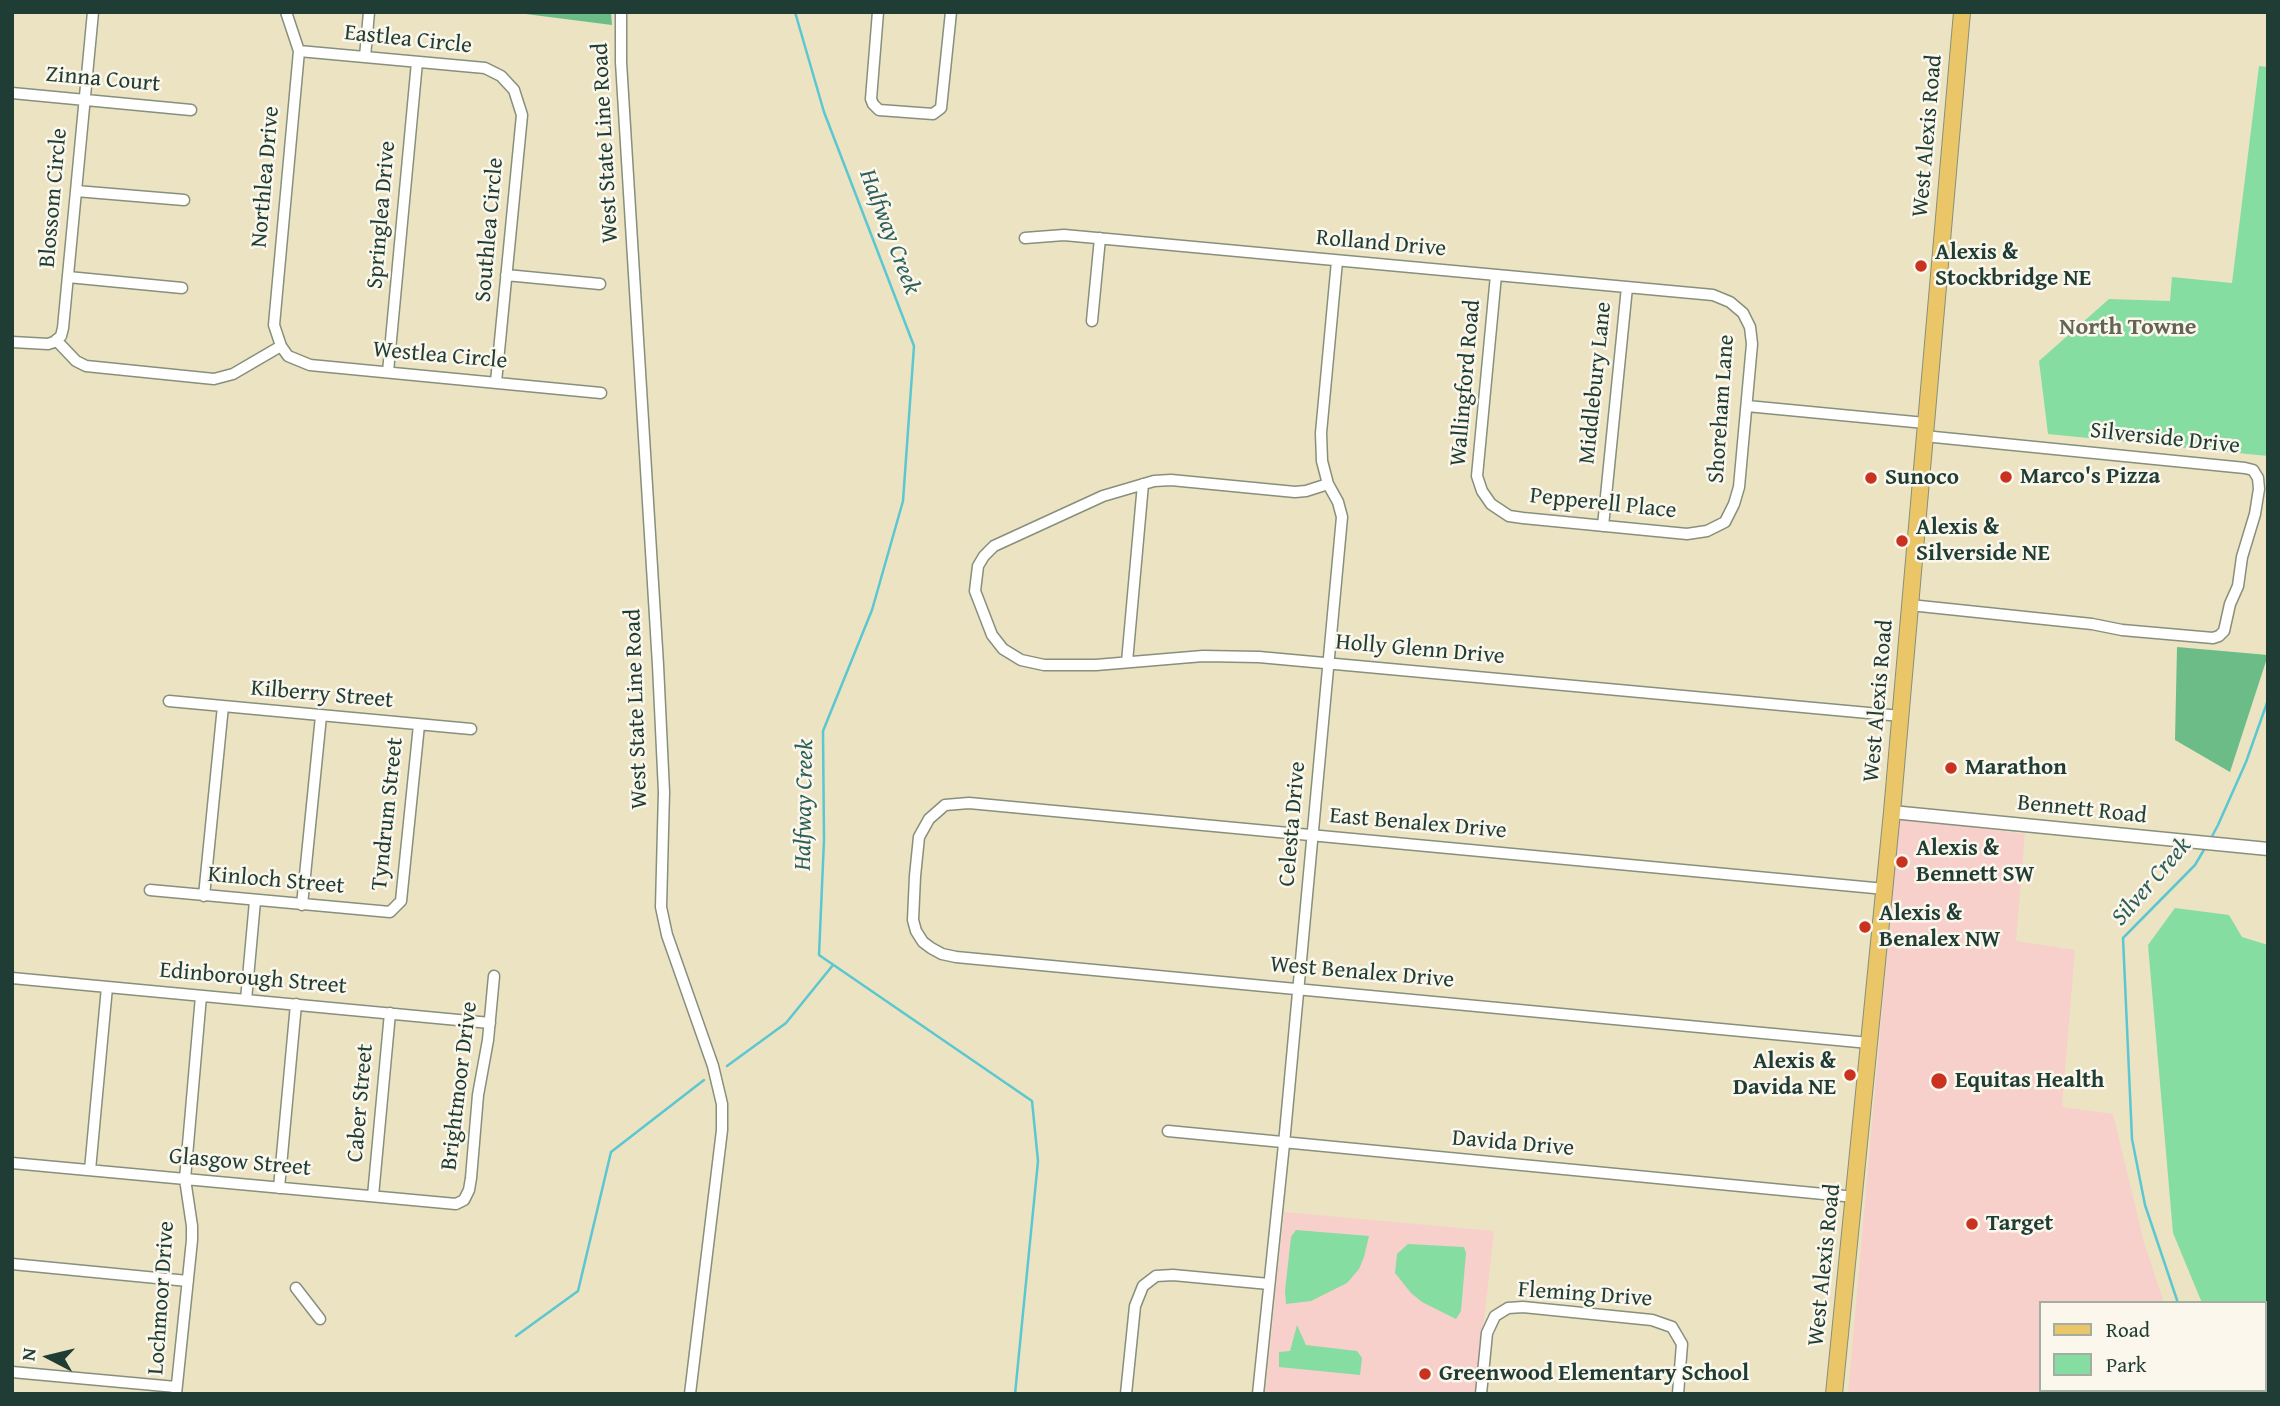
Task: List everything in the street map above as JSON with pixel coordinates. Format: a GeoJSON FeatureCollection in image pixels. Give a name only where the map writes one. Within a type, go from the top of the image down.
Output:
{"type":"FeatureCollection","features":[{"type":"Feature","properties":{"kind":"main road","name":"West Alexis Road"},"geometry":{"type":"LineString","coordinates":[[1834,1394],[1885,889],[1962,12]]}},
{"type":"Feature","properties":{"kind":"street","name":"Blossom Circle"},"geometry":{"type":"LineString","coordinates":[[56,340],[63,328],[93,12]]}},
{"type":"Feature","properties":{"kind":"street","name":"Northlea Drive"},"geometry":{"type":"LineString","coordinates":[[281,346],[274,325],[274,309],[299,51],[286,12]]}},
{"type":"Feature","properties":{"kind":"street"},"geometry":{"type":"LineString","coordinates":[[365,57],[369,12]]}},
{"type":"Feature","properties":{"kind":"street","name":"West State Line Road"},"geometry":{"type":"LineString","coordinates":[[621,12],[621,62],[659,665],[664,792],[661,907],[667,935],[713,1066],[722,1104],[722,1130],[690,1394]]}},
{"type":"Feature","properties":{"kind":"street"},"geometry":{"type":"LineString","coordinates":[[878,12],[871,99],[873,104],[879,110],[933,114],[941,108],[951,12]]}},
{"type":"Feature","properties":{"kind":"street","name":"Eastlea Circle"},"geometry":{"type":"LineString","coordinates":[[299,51],[485,68],[509,83]]}},
{"type":"Feature","properties":{"kind":"street","name":"Springlea Drive"},"geometry":{"type":"LineString","coordinates":[[388,372],[417,62]]}},
{"type":"Feature","properties":{"kind":"street","name":"Southlea Circle"},"geometry":{"type":"LineString","coordinates":[[496,383],[522,116],[509,83]]}},
{"type":"Feature","properties":{"kind":"street","name":"Zinna Court"},"geometry":{"type":"LineString","coordinates":[[12,93],[191,110]]}},
{"type":"Feature","properties":{"kind":"street"},"geometry":{"type":"LineString","coordinates":[[76,191],[184,200]]}},
{"type":"Feature","properties":{"kind":"street","name":"Rolland Drive"},"geometry":{"type":"LineString","coordinates":[[1025,238],[1065,235],[1713,295],[1732,304]]}},
{"type":"Feature","properties":{"kind":"street"},"geometry":{"type":"LineString","coordinates":[[1092,321],[1100,238]]}},
{"type":"Feature","properties":{"kind":"street","name":"Celesta Drive"},"geometry":{"type":"LineString","coordinates":[[1258,1394],[1342,517],[1322,461],[1321,433],[1337,261]]}},
{"type":"Feature","properties":{"kind":"street"},"geometry":{"type":"LineString","coordinates":[[506,275],[600,284]]}},
{"type":"Feature","properties":{"kind":"street","name":"Wallingford Road"},"geometry":{"type":"LineString","coordinates":[[1483,493],[1477,476],[1496,275]]}},
{"type":"Feature","properties":{"kind":"street"},"geometry":{"type":"LineString","coordinates":[[68,277],[182,288]]}},
{"type":"Feature","properties":{"kind":"street","name":"Middlebury Lane"},"geometry":{"type":"LineString","coordinates":[[1603,526],[1627,287]]}},
{"type":"Feature","properties":{"kind":"street","name":"Shoreham Lane"},"geometry":{"type":"LineString","coordinates":[[1725,522],[1739,487],[1752,344],[1750,327],[1743,313],[1732,304]]}},
{"type":"Feature","properties":{"kind":"street"},"geometry":{"type":"LineString","coordinates":[[12,342],[39,345],[56,340],[76,361],[97,369],[214,379],[233,374],[281,346]]}},
{"type":"Feature","properties":{"kind":"street","name":"Westlea Circle"},"geometry":{"type":"LineString","coordinates":[[281,346],[288,356],[310,365],[601,393]]}},
{"type":"Feature","properties":{"kind":"street"},"geometry":{"type":"LineString","coordinates":[[1747,406],[1925,429]]}},
{"type":"Feature","properties":{"kind":"street","name":"Silverside Drive"},"geometry":{"type":"LineString","coordinates":[[1910,606],[2213,639],[2224,631],[2230,604],[2238,586],[2242,557],[2255,514],[2259,489],[2258,478],[2253,470],[2245,468],[1925,429]]}},
{"type":"Feature","properties":{"kind":"street"},"geometry":{"type":"LineString","coordinates":[[1127,662],[1143,484],[1171,481],[1295,492],[1328,484]]}},
{"type":"Feature","properties":{"kind":"street","name":"Holly Glenn Drive"},"geometry":{"type":"LineString","coordinates":[[1143,484],[1104,496],[993,546],[984,556],[978,566],[975,591],[992,635],[1003,649],[1021,660],[1044,665],[1097,665],[1234,655],[1900,716]]}},
{"type":"Feature","properties":{"kind":"street","name":"Pepperell Place"},"geometry":{"type":"LineString","coordinates":[[1483,493],[1498,511],[1509,516],[1698,534],[1725,522]]}},
{"type":"Feature","properties":{"kind":"street","name":"Kilberry Street"},"geometry":{"type":"LineString","coordinates":[[169,701],[471,729]]}},
{"type":"Feature","properties":{"kind":"street"},"geometry":{"type":"LineString","coordinates":[[204,896],[223,706]]}},
{"type":"Feature","properties":{"kind":"street"},"geometry":{"type":"LineString","coordinates":[[302,905],[321,716]]}},
{"type":"Feature","properties":{"kind":"street","name":"Tyndrum Street"},"geometry":{"type":"LineString","coordinates":[[397,907],[401,901],[419,725]]}},
{"type":"Feature","properties":{"kind":"street","name":"East Benalex Drive"},"geometry":{"type":"LineString","coordinates":[[915,876],[919,837],[923,828],[937,810],[957,803],[1885,889]]}},
{"type":"Feature","properties":{"kind":"street","name":"Bennett Road"},"geometry":{"type":"LineString","coordinates":[[1892,812],[2268,849]]}},
{"type":"Feature","properties":{"kind":"street","name":"West Benalex Drive"},"geometry":{"type":"LineString","coordinates":[[915,876],[913,920],[916,931],[923,942],[942,954],[1869,1042]]}},
{"type":"Feature","properties":{"kind":"street","name":"Kinloch Street"},"geometry":{"type":"LineString","coordinates":[[150,890],[382,912],[390,912],[397,907]]}},
{"type":"Feature","properties":{"kind":"street"},"geometry":{"type":"LineString","coordinates":[[246,999],[255,901]]}},
{"type":"Feature","properties":{"kind":"street","name":"Brightmoor Drive"},"geometry":{"type":"LineString","coordinates":[[464,1200],[471,1178],[478,1096],[490,1023],[494,975]]}},
{"type":"Feature","properties":{"kind":"street","name":"Edinborough Street"},"geometry":{"type":"LineString","coordinates":[[13,982],[107,987],[490,1023]]}},
{"type":"Feature","properties":{"kind":"street"},"geometry":{"type":"LineString","coordinates":[[90,1170],[107,987]]}},
{"type":"Feature","properties":{"kind":"street","name":"Lochmoor Drive"},"geometry":{"type":"LineString","coordinates":[[176,1390],[192,1226],[185,1179],[201,996]]}},
{"type":"Feature","properties":{"kind":"street"},"geometry":{"type":"LineString","coordinates":[[279,1188],[296,1004]]}},
{"type":"Feature","properties":{"kind":"street","name":"Caber Street"},"geometry":{"type":"LineString","coordinates":[[373,1196],[390,1013]]}},
{"type":"Feature","properties":{"kind":"street","name":"Davida Drive"},"geometry":{"type":"LineString","coordinates":[[1168,1131],[1855,1197]]}},
{"type":"Feature","properties":{"kind":"street","name":"Glasgow Street"},"geometry":{"type":"LineString","coordinates":[[12,1163],[456,1204],[464,1200]]}},
{"type":"Feature","properties":{"kind":"street"},"geometry":{"type":"LineString","coordinates":[[12,1264],[188,1280]]}},
{"type":"Feature","properties":{"kind":"street"},"geometry":{"type":"LineString","coordinates":[[1126,1394],[1135,1306],[1138,1295],[1147,1282],[1156,1276],[1174,1275],[1269,1284]]}},
{"type":"Feature","properties":{"kind":"street"},"geometry":{"type":"LineString","coordinates":[[296,1288],[320,1319]]}},
{"type":"Feature","properties":{"kind":"street","name":"Fleming Drive"},"geometry":{"type":"LineString","coordinates":[[1481,1394],[1487,1333],[1495,1316],[1508,1308],[1523,1307],[1652,1320],[1672,1327],[1682,1344],[1678,1394]]}},
{"type":"Feature","properties":{"kind":"street"},"geometry":{"type":"LineString","coordinates":[[12,1372],[176,1390]]}},
{"type":"Feature","properties":{"kind":"shaded area"},"geometry":{"type":"Polygon","coordinates":[[[1899,817],[2025,834],[2016,941],[2075,950],[2062,1107],[2113,1114],[2144,1242],[2163,1301],[2038,1301],[2038,1392],[2200,1394],[1848,1394],[1899,817]]]}},
{"type":"Feature","properties":{"kind":"shaded area"},"geometry":{"type":"Polygon","coordinates":[[[1284,1212],[1494,1231],[1476,1394],[1265,1394],[1284,1212]]]}},
{"type":"Feature","properties":{"kind":"green space"},"geometry":{"type":"Polygon","coordinates":[[[510,12],[611,12],[612,25],[510,12]]]}},
{"type":"Feature","properties":{"kind":"green space"},"geometry":{"type":"Polygon","coordinates":[[[2259,66],[2268,67],[2268,456],[2048,434],[2039,361],[2109,299],[2170,301],[2172,277],[2232,283],[2259,66]]]}},
{"type":"Feature","properties":{"kind":"green space"},"geometry":{"type":"Polygon","coordinates":[[[2177,647],[2268,655],[2230,772],[2175,740],[2177,647]]]}},
{"type":"Feature","properties":{"kind":"green space"},"geometry":{"type":"Polygon","coordinates":[[[2175,908],[2229,915],[2242,937],[2268,945],[2268,1394],[2238,1392],[2266,1392],[2266,1301],[2201,1301],[2173,1233],[2148,945],[2175,908]]]}},
{"type":"Feature","properties":{"kind":"green space"},"geometry":{"type":"Polygon","coordinates":[[[1296,1230],[1369,1236],[1359,1269],[1347,1283],[1311,1301],[1286,1304],[1291,1237],[1296,1230]]]}},
{"type":"Feature","properties":{"kind":"green space"},"geometry":{"type":"Polygon","coordinates":[[[1408,1244],[1464,1247],[1466,1253],[1461,1311],[1456,1319],[1422,1302],[1395,1273],[1397,1254],[1408,1244]]]}},
{"type":"Feature","properties":{"kind":"green space"},"geometry":{"type":"Polygon","coordinates":[[[1297,1325],[1306,1345],[1357,1351],[1362,1358],[1360,1375],[1279,1367],[1279,1352],[1290,1351],[1297,1325]]]}},
{"type":"Feature","properties":{"kind":"waterway","name":"Halfway Creek"},"geometry":{"type":"LineString","coordinates":[[795,12],[824,112],[914,346],[903,501],[872,610],[823,731],[824,840],[819,955],[1032,1101],[1038,1161],[1015,1394]]}},
{"type":"Feature","properties":{"kind":"waterway","name":"Silver Creek"},"geometry":{"type":"LineString","coordinates":[[2210,840],[2246,762],[2268,700]]}},
{"type":"Feature","properties":{"kind":"waterway","name":"Silver Creek"},"geometry":{"type":"LineString","coordinates":[[2177,1301],[2145,1205],[2132,1139],[2123,938],[2195,865],[2205,848]]}},
{"type":"Feature","properties":{"kind":"waterway"},"geometry":{"type":"LineString","coordinates":[[727,1066],[786,1023],[833,965]]}},
{"type":"Feature","properties":{"kind":"waterway"},"geometry":{"type":"LineString","coordinates":[[516,1336],[578,1291],[611,1152],[704,1080]]}},
{"type":"Feature","properties":{"kind":"place","name":"Alexis & Stockbridge NE"},"geometry":{"type":"Point","coordinates":[1921,266]}},
{"type":"Feature","properties":{"kind":"place","name":"Marco's Pizza"},"geometry":{"type":"Point","coordinates":[2006,477]}},
{"type":"Feature","properties":{"kind":"place","name":"Sunoco"},"geometry":{"type":"Point","coordinates":[1871,478]}},
{"type":"Feature","properties":{"kind":"place","name":"Alexis & Silverside NE"},"geometry":{"type":"Point","coordinates":[1902,541]}},
{"type":"Feature","properties":{"kind":"place","name":"Marathon"},"geometry":{"type":"Point","coordinates":[1951,768]}},
{"type":"Feature","properties":{"kind":"place","name":"Alexis & Bennett SW"},"geometry":{"type":"Point","coordinates":[1902,862]}},
{"type":"Feature","properties":{"kind":"place","name":"Alexis & Benalex NW"},"geometry":{"type":"Point","coordinates":[1865,927]}},
{"type":"Feature","properties":{"kind":"place","name":"Alexis & Davida NE"},"geometry":{"type":"Point","coordinates":[1850,1075]}},
{"type":"Feature","properties":{"kind":"place","name":"Equitas Health"},"geometry":{"type":"Point","coordinates":[1939,1081]}},
{"type":"Feature","properties":{"kind":"place","name":"Target"},"geometry":{"type":"Point","coordinates":[1972,1224]}},
{"type":"Feature","properties":{"kind":"place","name":"Greenwood Elementary School"},"geometry":{"type":"Point","coordinates":[1425,1374]}},
{"type":"Feature","properties":{"kind":"district","name":"North Towne"},"geometry":{"type":"Point","coordinates":[2128,328]}}]}
